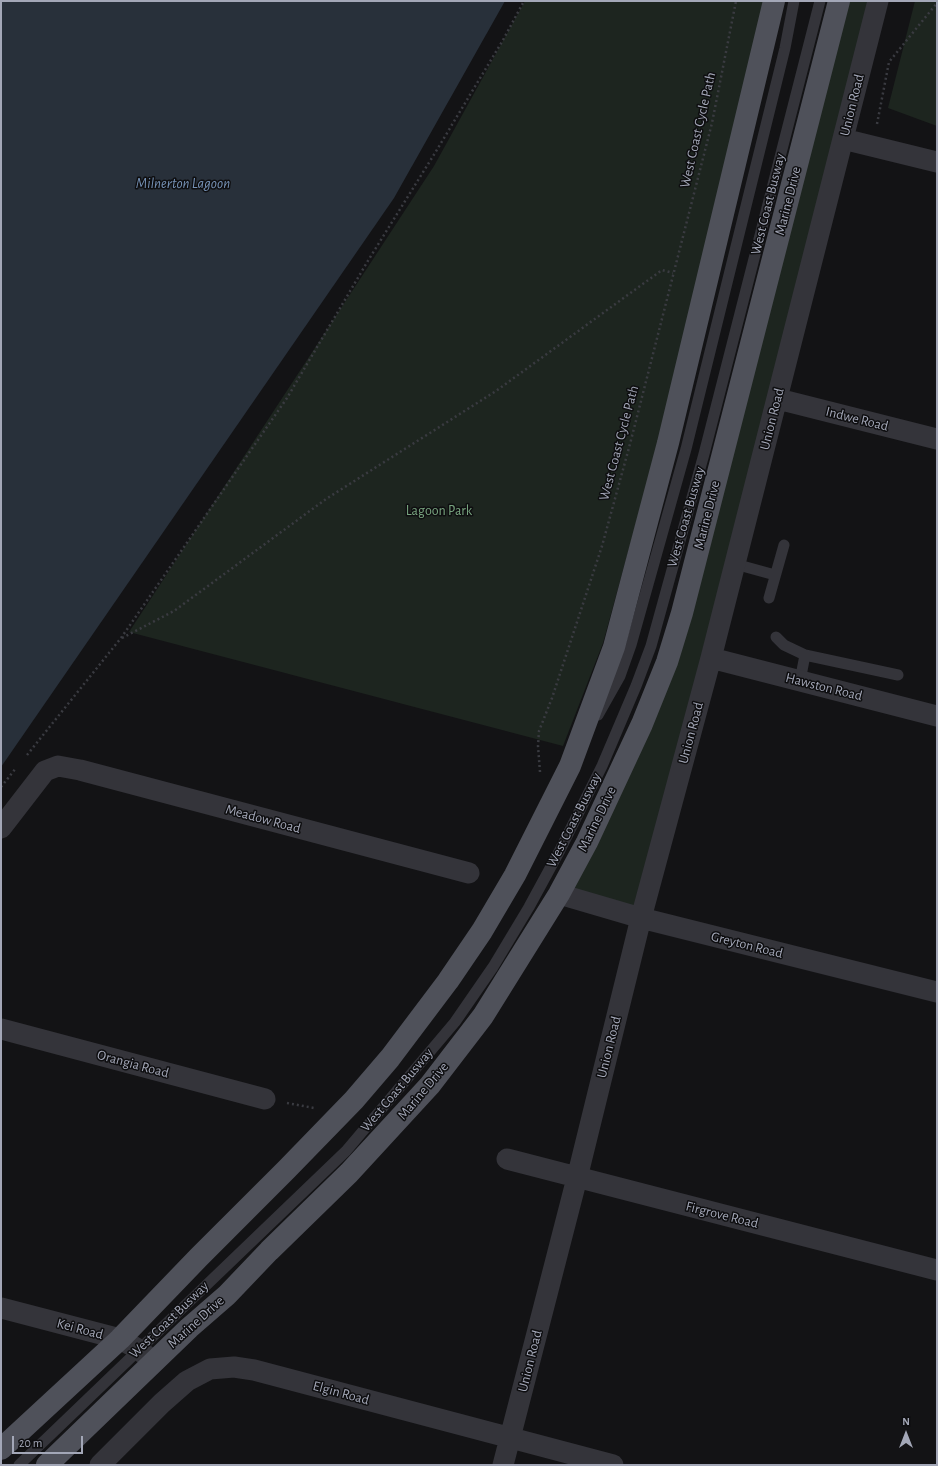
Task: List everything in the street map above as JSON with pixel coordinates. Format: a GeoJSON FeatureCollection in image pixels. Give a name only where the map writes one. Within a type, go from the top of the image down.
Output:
{"type":"FeatureCollection","features":[{"type":"Feature","properties":{"kind":"main road","name":"Marine Drive"},"geometry":{"type":"LineString","coordinates":[[47,1465],[137,1350],[199,1257],[354,1100],[390,1058],[448,981],[482,931],[515,875],[570,766],[616,639],[670,436],[774,1]]}},
{"type":"Feature","properties":{"kind":"main road","name":"Marine Drive"},"geometry":{"type":"LineString","coordinates":[[1,1449],[137,1350],[189,1328],[227,1295],[269,1251],[349,1173],[430,1085],[482,1016],[559,894],[587,842],[642,724],[666,662],[682,613],[839,1]]}},
{"type":"Feature","properties":{"kind":"street","name":"Union Road"},"geometry":{"type":"LineString","coordinates":[[503,1465],[577,1178],[641,918],[711,658],[778,399],[878,1]]}},
{"type":"Feature","properties":{"kind":"street"},"geometry":{"type":"LineString","coordinates":[[843,139],[937,162]]}},
{"type":"Feature","properties":{"kind":"street","name":"Indwe Road"},"geometry":{"type":"LineString","coordinates":[[778,399],[937,439]]}},
{"type":"Feature","properties":{"kind":"street","name":"Hawston Road"},"geometry":{"type":"LineString","coordinates":[[711,658],[937,716]]}},
{"type":"Feature","properties":{"kind":"street","name":"Meadow Road"},"geometry":{"type":"LineString","coordinates":[[1,828],[45,771],[58,766],[80,770],[469,873]]}},
{"type":"Feature","properties":{"kind":"street","name":"Greyton Road"},"geometry":{"type":"LineString","coordinates":[[559,894],[641,918],[937,992]]}},
{"type":"Feature","properties":{"kind":"street","name":"Orangia Road"},"geometry":{"type":"LineString","coordinates":[[1,1029],[265,1099]]}},
{"type":"Feature","properties":{"kind":"street","name":"Firgrove Road"},"geometry":{"type":"LineString","coordinates":[[507,1159],[937,1270]]}},
{"type":"Feature","properties":{"kind":"street","name":"Kei Road"},"geometry":{"type":"LineString","coordinates":[[1,1308],[137,1350]]}},
{"type":"Feature","properties":{"kind":"street","name":"Elgin Road"},"geometry":{"type":"LineString","coordinates":[[100,1465],[162,1403],[187,1381],[210,1369],[234,1367],[254,1370],[613,1465]]}},
{"type":"Feature","properties":{"kind":"lane","name":"West Coast Busway"},"geometry":{"type":"LineString","coordinates":[[570,766],[620,676],[641,611],[686,449],[785,48],[794,1]]}},
{"type":"Feature","properties":{"kind":"lane","name":"West Coast Busway"},"geometry":{"type":"LineString","coordinates":[[19,1465],[137,1350],[346,1151],[455,1022],[497,960],[529,907],[560,850],[602,766],[636,686],[651,646],[704,454],[820,1]]}},
{"type":"Feature","properties":{"kind":"lane"},"geometry":{"type":"LineString","coordinates":[[769,598],[784,545]]}},
{"type":"Feature","properties":{"kind":"lane"},"geometry":{"type":"LineString","coordinates":[[735,564],[775,575]]}},
{"type":"Feature","properties":{"kind":"lane"},"geometry":{"type":"LineString","coordinates":[[776,637],[784,645],[804,655],[898,675]]}},
{"type":"Feature","properties":{"kind":"lane"},"geometry":{"type":"LineString","coordinates":[[800,681],[804,655]]}},
{"type":"Feature","properties":{"kind":"path"},"geometry":{"type":"LineString","coordinates":[[25,757],[121,638],[287,398],[368,259],[435,153],[503,40],[524,1]]}},
{"type":"Feature","properties":{"kind":"path","name":"West Coast Cycle Path"},"geometry":{"type":"LineString","coordinates":[[540,774],[538,746],[539,731],[552,698],[602,546],[660,329],[712,123],[736,1]]}},
{"type":"Feature","properties":{"kind":"path"},"geometry":{"type":"LineString","coordinates":[[873,146],[889,62],[937,3]]}},
{"type":"Feature","properties":{"kind":"path"},"geometry":{"type":"LineString","coordinates":[[121,638],[174,611],[326,499],[496,391],[662,270],[673,273]]}},
{"type":"Feature","properties":{"kind":"path"},"geometry":{"type":"LineString","coordinates":[[1,787],[20,763]]}},
{"type":"Feature","properties":{"kind":"path"},"geometry":{"type":"LineString","coordinates":[[265,1099],[315,1108]]}},
{"type":"Feature","properties":{"kind":"green space","name":"Lagoon Park"},"geometry":{"type":"Polygon","coordinates":[[[525,1],[771,1],[764,58],[603,643],[563,746],[129,632],[434,166],[525,1]]]}},
{"type":"Feature","properties":{"kind":"green space"},"geometry":{"type":"Polygon","coordinates":[[[839,1],[878,1],[641,918],[559,894],[642,724],[839,1]]]}},
{"type":"Feature","properties":{"kind":"green space"},"geometry":{"type":"Polygon","coordinates":[[[915,1],[937,1],[937,126],[888,108],[915,1]]]}},
{"type":"Feature","properties":{"kind":"water","name":"Milnerton Lagoon"},"geometry":{"type":"Polygon","coordinates":[[[1,1],[505,1],[394,198],[1,767],[1,1]]]}}]}
